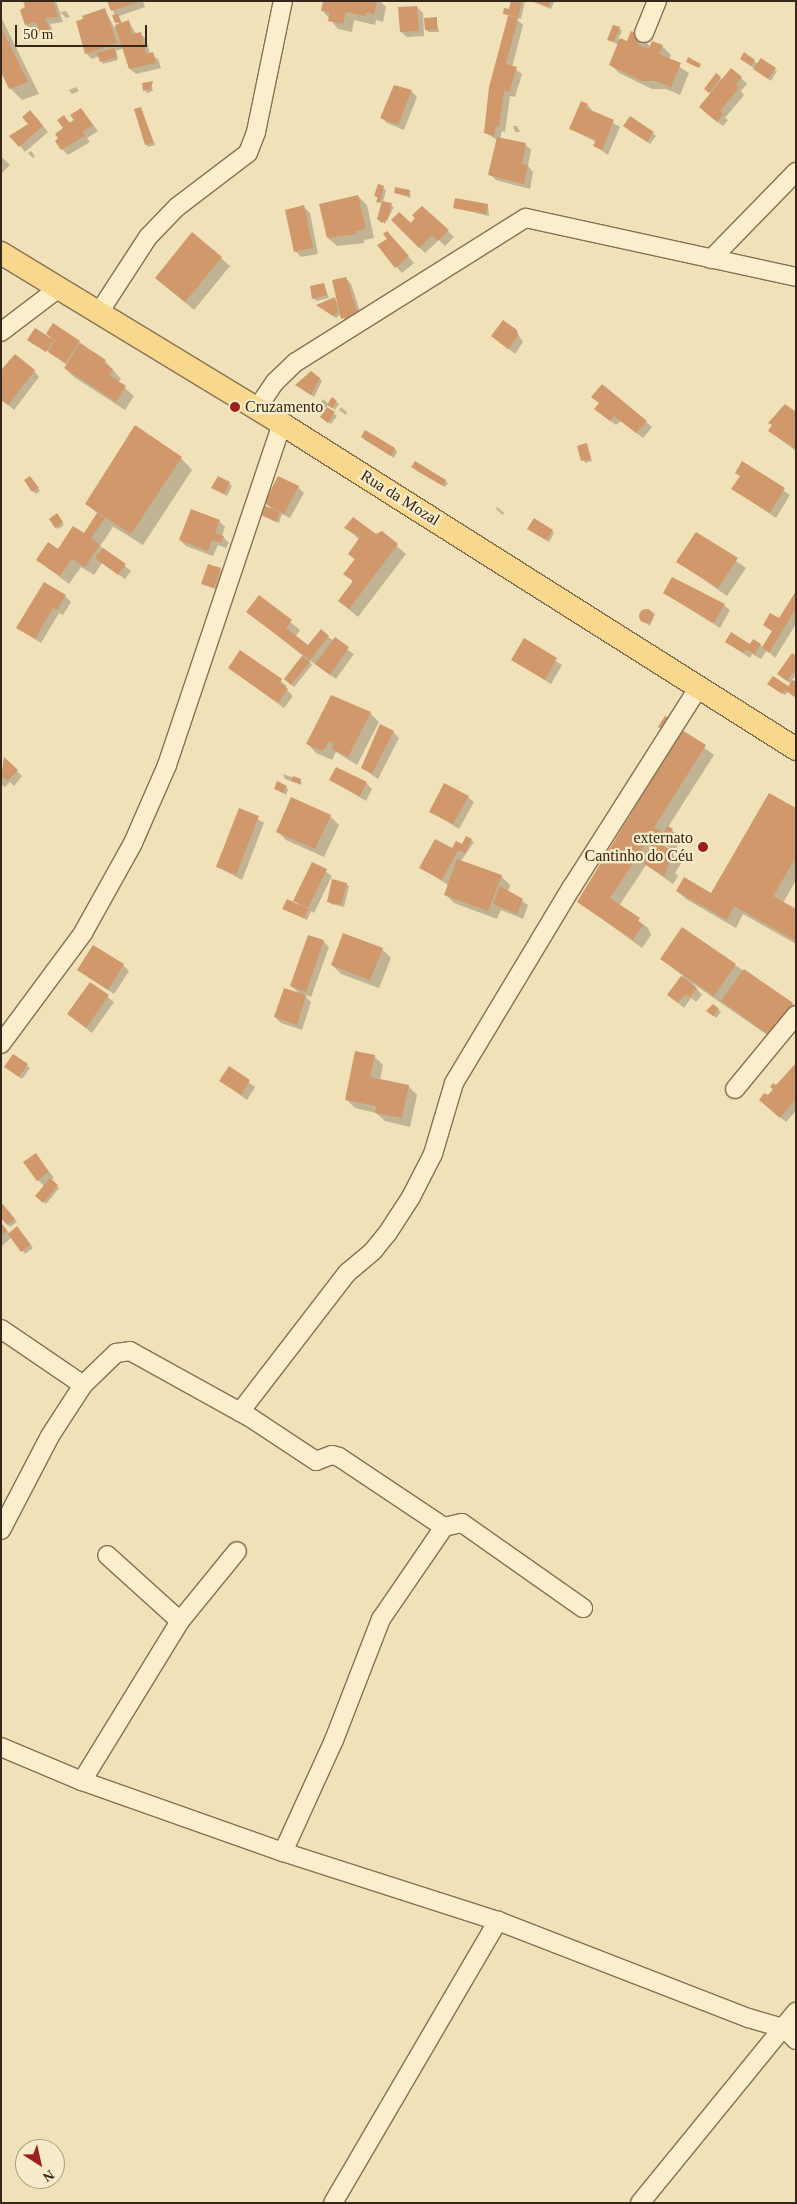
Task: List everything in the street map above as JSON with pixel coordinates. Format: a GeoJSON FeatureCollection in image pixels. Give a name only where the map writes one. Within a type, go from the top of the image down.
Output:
{"type":"FeatureCollection","features":[{"type":"Feature","properties":{"kind":"main road","name":"Rua da Mozal"},"geometry":{"type":"LineString","coordinates":[[1,253],[98,314],[282,424],[796,749]]}},
{"type":"Feature","properties":{"kind":"street"},"geometry":{"type":"LineString","coordinates":[[98,314],[148,237],[177,207],[248,153],[256,132],[283,1]]}},
{"type":"Feature","properties":{"kind":"street"},"geometry":{"type":"LineString","coordinates":[[644,33],[657,1]]}},
{"type":"Feature","properties":{"kind":"street"},"geometry":{"type":"LineString","coordinates":[[711,259],[796,172]]}},
{"type":"Feature","properties":{"kind":"street"},"geometry":{"type":"LineString","coordinates":[[256,410],[275,382],[296,362],[526,218],[796,277]]}},
{"type":"Feature","properties":{"kind":"street"},"geometry":{"type":"LineString","coordinates":[[1,332],[59,288]]}},
{"type":"Feature","properties":{"kind":"street"},"geometry":{"type":"LineString","coordinates":[[1,1044],[83,932],[133,843],[167,765],[282,424]]}},
{"type":"Feature","properties":{"kind":"street"},"geometry":{"type":"LineString","coordinates":[[240,1412],[347,1274],[387,1234],[411,1197],[433,1154],[454,1083],[572,887],[699,687]]}},
{"type":"Feature","properties":{"kind":"street"},"geometry":{"type":"LineString","coordinates":[[735,1089],[796,1015]]}},
{"type":"Feature","properties":{"kind":"street"},"geometry":{"type":"LineString","coordinates":[[1,1329],[83,1385]]}},
{"type":"Feature","properties":{"kind":"street"},"geometry":{"type":"LineString","coordinates":[[1,1530],[50,1436],[83,1385],[116,1353],[130,1351],[240,1412],[316,1461],[332,1456],[339,1457],[444,1527]]}},
{"type":"Feature","properties":{"kind":"street"},"geometry":{"type":"LineString","coordinates":[[284,1852],[334,1740],[381,1619],[444,1527],[462,1523],[583,1608]]}},
{"type":"Feature","properties":{"kind":"street"},"geometry":{"type":"LineString","coordinates":[[82,1781],[180,1621],[237,1551]]}},
{"type":"Feature","properties":{"kind":"street"},"geometry":{"type":"LineString","coordinates":[[107,1555],[180,1621]]}},
{"type":"Feature","properties":{"kind":"street"},"geometry":{"type":"LineString","coordinates":[[1,1747],[82,1781],[284,1852],[498,1921],[790,2034]]}},
{"type":"Feature","properties":{"kind":"street"},"geometry":{"type":"LineString","coordinates":[[333,2203],[498,1921]]}},
{"type":"Feature","properties":{"kind":"street"},"geometry":{"type":"LineString","coordinates":[[640,2203],[790,2034],[796,2012]]}},
{"type":"Feature","properties":{"kind":"building"},"geometry":{"type":"Polygon","coordinates":[[[23,1],[53,1],[58,17],[45,18],[50,31],[40,34],[36,22],[25,25],[20,10],[25,7],[23,1]]]}},
{"type":"Feature","properties":{"kind":"building"},"geometry":{"type":"Polygon","coordinates":[[[107,1],[138,1],[138,2],[111,11],[107,1]]]}},
{"type":"Feature","properties":{"kind":"building"},"geometry":{"type":"Polygon","coordinates":[[[323,1],[377,1],[374,14],[367,12],[366,16],[346,12],[343,24],[328,21],[330,12],[321,11],[323,1]]]}},
{"type":"Feature","properties":{"kind":"building"},"geometry":{"type":"Polygon","coordinates":[[[511,1],[522,1],[518,17],[503,14],[504,8],[509,9],[511,1]]]}},
{"type":"Feature","properties":{"kind":"building"},"geometry":{"type":"Polygon","coordinates":[[[533,1],[551,1],[548,7],[533,1]]]}},
{"type":"Feature","properties":{"kind":"building"},"geometry":{"type":"Polygon","coordinates":[[[417,6],[419,31],[400,32],[398,7],[417,6]]]}},
{"type":"Feature","properties":{"kind":"building"},"geometry":{"type":"Polygon","coordinates":[[[105,8],[117,43],[85,54],[76,21],[83,19],[82,16],[105,8]]]}},
{"type":"Feature","properties":{"kind":"building"},"geometry":{"type":"Polygon","coordinates":[[[118,14],[121,22],[115,23],[112,15],[118,14]]]}},
{"type":"Feature","properties":{"kind":"building"},"geometry":{"type":"Polygon","coordinates":[[[508,16],[518,18],[506,64],[517,67],[509,92],[504,91],[499,127],[496,126],[494,136],[484,133],[489,87],[508,16]]]}},
{"type":"Feature","properties":{"kind":"building"},"geometry":{"type":"Polygon","coordinates":[[[437,17],[437,30],[425,30],[424,18],[437,17]]]}},
{"type":"Feature","properties":{"kind":"building"},"geometry":{"type":"Polygon","coordinates":[[[129,20],[132,34],[141,32],[146,54],[153,52],[156,63],[129,69],[115,25],[129,20]]]}},
{"type":"Feature","properties":{"kind":"building"},"geometry":{"type":"Polygon","coordinates":[[[613,25],[620,27],[613,42],[607,40],[613,25]]]}},
{"type":"Feature","properties":{"kind":"building"},"geometry":{"type":"Polygon","coordinates":[[[1,27],[28,82],[9,89],[1,72],[1,27]]]}},
{"type":"Feature","properties":{"kind":"building"},"geometry":{"type":"Polygon","coordinates":[[[631,31],[641,36],[638,45],[649,49],[652,41],[663,45],[659,54],[681,63],[671,87],[656,81],[642,81],[609,65],[620,38],[627,41],[631,31]]]}},
{"type":"Feature","properties":{"kind":"building"},"geometry":{"type":"Polygon","coordinates":[[[114,48],[117,57],[100,62],[97,53],[114,48]]]}},
{"type":"Feature","properties":{"kind":"building"},"geometry":{"type":"Polygon","coordinates":[[[744,52],[755,60],[751,66],[740,59],[744,52]]]}},
{"type":"Feature","properties":{"kind":"building"},"geometry":{"type":"Polygon","coordinates":[[[688,57],[701,64],[699,68],[686,62],[688,57]]]}},
{"type":"Feature","properties":{"kind":"building"},"geometry":{"type":"Polygon","coordinates":[[[761,58],[776,68],[768,79],[753,69],[761,58]]]}},
{"type":"Feature","properties":{"kind":"building"},"geometry":{"type":"Polygon","coordinates":[[[731,68],[742,77],[736,85],[739,88],[720,111],[723,114],[717,122],[699,107],[731,68]]]}},
{"type":"Feature","properties":{"kind":"building"},"geometry":{"type":"Polygon","coordinates":[[[716,73],[721,77],[709,93],[704,89],[716,73]]]}},
{"type":"Feature","properties":{"kind":"building"},"geometry":{"type":"Polygon","coordinates":[[[153,81],[151,89],[143,91],[142,83],[153,81]]]}},
{"type":"Feature","properties":{"kind":"building"},"geometry":{"type":"Polygon","coordinates":[[[394,85],[412,90],[398,125],[380,118],[394,85]]]}},
{"type":"Feature","properties":{"kind":"building"},"geometry":{"type":"Polygon","coordinates":[[[581,101],[588,104],[586,108],[614,120],[602,150],[593,146],[596,140],[569,129],[581,101]]]}},
{"type":"Feature","properties":{"kind":"building"},"geometry":{"type":"Polygon","coordinates":[[[141,107],[153,142],[145,145],[134,109],[141,107]]]}},
{"type":"Feature","properties":{"kind":"building"},"geometry":{"type":"Polygon","coordinates":[[[81,108],[93,125],[82,132],[85,136],[61,150],[55,141],[58,138],[55,134],[63,128],[57,120],[64,115],[69,123],[74,120],[70,115],[81,108]]]}},
{"type":"Feature","properties":{"kind":"building"},"geometry":{"type":"Polygon","coordinates":[[[30,110],[43,126],[19,147],[9,136],[28,124],[22,117],[30,110]]]}},
{"type":"Feature","properties":{"kind":"building"},"geometry":{"type":"Polygon","coordinates":[[[630,116],[654,132],[647,142],[623,126],[630,116]]]}},
{"type":"Feature","properties":{"kind":"building"},"geometry":{"type":"Polygon","coordinates":[[[497,137],[526,143],[522,164],[528,165],[524,184],[488,175],[497,137]]]}},
{"type":"Feature","properties":{"kind":"building"},"geometry":{"type":"Polygon","coordinates":[[[378,184],[384,186],[380,203],[376,202],[378,197],[374,196],[378,184]]]}},
{"type":"Feature","properties":{"kind":"building"},"geometry":{"type":"Polygon","coordinates":[[[395,187],[410,190],[409,196],[394,193],[395,187]]]}},
{"type":"Feature","properties":{"kind":"building"},"geometry":{"type":"Polygon","coordinates":[[[358,195],[366,229],[355,231],[356,234],[327,238],[319,204],[358,195]]]}},
{"type":"Feature","properties":{"kind":"building"},"geometry":{"type":"Polygon","coordinates":[[[455,198],[488,204],[486,214],[453,208],[455,198]]]}},
{"type":"Feature","properties":{"kind":"building"},"geometry":{"type":"Polygon","coordinates":[[[382,201],[392,203],[388,219],[382,223],[377,219],[382,201]]]}},
{"type":"Feature","properties":{"kind":"building"},"geometry":{"type":"Polygon","coordinates":[[[304,205],[313,248],[294,252],[285,210],[304,205]]]}},
{"type":"Feature","properties":{"kind":"building"},"geometry":{"type":"Polygon","coordinates":[[[422,206],[449,230],[438,241],[432,235],[419,248],[391,220],[399,212],[411,223],[415,218],[412,215],[422,206]]]}},
{"type":"Feature","properties":{"kind":"building"},"geometry":{"type":"Polygon","coordinates":[[[387,231],[409,256],[395,268],[377,245],[387,239],[383,234],[387,231]]]}},
{"type":"Feature","properties":{"kind":"building"},"geometry":{"type":"Polygon","coordinates":[[[192,232],[222,257],[185,302],[155,278],[192,232]]]}},
{"type":"Feature","properties":{"kind":"building"},"geometry":{"type":"Polygon","coordinates":[[[346,277],[358,314],[341,319],[332,280],[346,277]]]}},
{"type":"Feature","properties":{"kind":"building"},"geometry":{"type":"Polygon","coordinates":[[[324,283],[327,295],[312,299],[310,286],[324,283]]]}},
{"type":"Feature","properties":{"kind":"building"},"geometry":{"type":"Polygon","coordinates":[[[335,297],[338,312],[333,316],[316,305],[335,297]]]}},
{"type":"Feature","properties":{"kind":"building"},"geometry":{"type":"Polygon","coordinates":[[[503,320],[517,330],[518,336],[508,349],[491,336],[503,320]]]}},
{"type":"Feature","properties":{"kind":"building"},"geometry":{"type":"Polygon","coordinates":[[[53,323],[80,341],[65,363],[48,352],[55,340],[46,334],[53,323]]]}},
{"type":"Feature","properties":{"kind":"building"},"geometry":{"type":"Polygon","coordinates":[[[35,328],[54,340],[46,352],[27,340],[35,328]]]}},
{"type":"Feature","properties":{"kind":"building"},"geometry":{"type":"Polygon","coordinates":[[[80,343],[106,360],[104,363],[113,369],[109,375],[126,386],[116,402],[64,368],[80,343]]]}},
{"type":"Feature","properties":{"kind":"building"},"geometry":{"type":"Polygon","coordinates":[[[15,354],[35,370],[8,405],[1,400],[1,370],[15,354]]]}},
{"type":"Feature","properties":{"kind":"building"},"geometry":{"type":"Polygon","coordinates":[[[311,371],[320,378],[311,395],[295,385],[311,371]]]}},
{"type":"Feature","properties":{"kind":"building"},"geometry":{"type":"Polygon","coordinates":[[[602,384],[647,421],[636,433],[614,416],[610,421],[594,409],[599,403],[591,397],[602,384]]]}},
{"type":"Feature","properties":{"kind":"building"},"geometry":{"type":"Polygon","coordinates":[[[332,397],[337,401],[332,408],[327,405],[332,397]]]}},
{"type":"Feature","properties":{"kind":"building"},"geometry":{"type":"Polygon","coordinates":[[[785,404],[796,412],[796,449],[768,431],[772,425],[768,423],[785,404]]]}},
{"type":"Feature","properties":{"kind":"building"},"geometry":{"type":"Polygon","coordinates":[[[327,407],[335,412],[328,423],[320,417],[327,407]]]}},
{"type":"Feature","properties":{"kind":"building"},"geometry":{"type":"Polygon","coordinates":[[[135,425],[182,457],[131,534],[85,504],[135,425]]]}},
{"type":"Feature","properties":{"kind":"building"},"geometry":{"type":"Polygon","coordinates":[[[365,430],[395,448],[391,456],[361,437],[365,430]]]}},
{"type":"Feature","properties":{"kind":"building"},"geometry":{"type":"Polygon","coordinates":[[[587,443],[591,459],[581,461],[577,446],[587,443]]]}},
{"type":"Feature","properties":{"kind":"building"},"geometry":{"type":"Polygon","coordinates":[[[415,461],[446,480],[443,486],[411,467],[415,461]]]}},
{"type":"Feature","properties":{"kind":"building"},"geometry":{"type":"Polygon","coordinates":[[[742,461],[785,488],[770,513],[731,489],[740,476],[735,473],[742,461]]]}},
{"type":"Feature","properties":{"kind":"building"},"geometry":{"type":"Polygon","coordinates":[[[30,476],[39,488],[32,492],[24,480],[30,476]]]}},
{"type":"Feature","properties":{"kind":"building"},"geometry":{"type":"Polygon","coordinates":[[[218,476],[230,482],[224,494],[211,488],[218,476]]]}},
{"type":"Feature","properties":{"kind":"building"},"geometry":{"type":"Polygon","coordinates":[[[278,476],[299,486],[284,514],[264,503],[278,476]]]}},
{"type":"Feature","properties":{"kind":"building"},"geometry":{"type":"Polygon","coordinates":[[[263,505],[280,512],[276,522],[259,514],[263,505]]]}},
{"type":"Feature","properties":{"kind":"building"},"geometry":{"type":"Polygon","coordinates":[[[191,509],[220,520],[215,533],[224,536],[221,543],[212,540],[208,551],[179,540],[191,509]]]}},
{"type":"Feature","properties":{"kind":"building"},"geometry":{"type":"Polygon","coordinates":[[[57,513],[63,522],[55,528],[49,519],[57,513]]]}},
{"type":"Feature","properties":{"kind":"building"},"geometry":{"type":"Polygon","coordinates":[[[97,513],[105,518],[91,538],[100,545],[85,567],[72,559],[60,576],[36,560],[48,542],[58,549],[73,526],[84,533],[97,513]]]}},
{"type":"Feature","properties":{"kind":"building"},"geometry":{"type":"Polygon","coordinates":[[[353,517],[376,534],[382,531],[398,544],[349,609],[338,601],[353,581],[343,574],[355,559],[348,554],[360,537],[344,528],[353,517]]]}},
{"type":"Feature","properties":{"kind":"building"},"geometry":{"type":"Polygon","coordinates":[[[534,518],[553,530],[546,540],[527,529],[534,518]]]}},
{"type":"Feature","properties":{"kind":"building"},"geometry":{"type":"Polygon","coordinates":[[[696,532],[738,558],[718,588],[676,562],[696,532]]]}},
{"type":"Feature","properties":{"kind":"building"},"geometry":{"type":"Polygon","coordinates":[[[103,548],[126,564],[118,575],[95,558],[103,548]]]}},
{"type":"Feature","properties":{"kind":"building"},"geometry":{"type":"Polygon","coordinates":[[[208,564],[221,568],[214,588],[201,584],[208,564]]]}},
{"type":"Feature","properties":{"kind":"building"},"geometry":{"type":"Polygon","coordinates":[[[672,577],[725,604],[714,623],[663,593],[672,577]]]}},
{"type":"Feature","properties":{"kind":"building"},"geometry":{"type":"Polygon","coordinates":[[[44,582],[66,595],[57,610],[53,608],[35,639],[16,628],[44,582]]]}},
{"type":"Feature","properties":{"kind":"building"},"geometry":{"type":"Polygon","coordinates":[[[796,591],[796,608],[769,653],[762,647],[772,631],[763,625],[770,613],[779,618],[796,591]]]}},
{"type":"Feature","properties":{"kind":"building"},"geometry":{"type":"Polygon","coordinates":[[[259,595],[292,620],[286,628],[308,645],[321,629],[329,636],[310,660],[246,612],[259,595]]]}},
{"type":"Feature","properties":{"kind":"building"},"geometry":{"type":"Polygon","coordinates":[[[646,609],[651,611],[653,616],[651,621],[646,623],[641,621],[639,616],[641,611],[646,609]]]}},
{"type":"Feature","properties":{"kind":"building"},"geometry":{"type":"Polygon","coordinates":[[[731,632],[750,644],[753,639],[761,644],[755,654],[746,649],[743,653],[725,642],[731,632]]]}},
{"type":"Feature","properties":{"kind":"building"},"geometry":{"type":"Polygon","coordinates":[[[335,637],[349,647],[330,675],[315,664],[335,637]]]}},
{"type":"Feature","properties":{"kind":"building"},"geometry":{"type":"Polygon","coordinates":[[[524,638],[557,658],[545,680],[511,660],[524,638]]]}},
{"type":"Feature","properties":{"kind":"building"},"geometry":{"type":"Polygon","coordinates":[[[240,650],[282,679],[280,683],[288,689],[278,703],[228,668],[240,650]]]}},
{"type":"Feature","properties":{"kind":"building"},"geometry":{"type":"Polygon","coordinates":[[[792,653],[796,656],[796,669],[787,681],[777,674],[792,653]]]}},
{"type":"Feature","properties":{"kind":"building"},"geometry":{"type":"Polygon","coordinates":[[[302,656],[310,662],[291,685],[284,679],[302,656]]]}},
{"type":"Feature","properties":{"kind":"building"},"geometry":{"type":"Polygon","coordinates":[[[773,676],[788,686],[782,694],[767,684],[773,676]]]}},
{"type":"Feature","properties":{"kind":"building"},"geometry":{"type":"Polygon","coordinates":[[[793,680],[796,682],[796,698],[785,690],[793,680]]]}},
{"type":"Feature","properties":{"kind":"building"},"geometry":{"type":"Polygon","coordinates":[[[331,695],[371,712],[348,757],[332,749],[334,743],[329,741],[323,751],[306,744],[331,695]]]}},
{"type":"Feature","properties":{"kind":"building"},"geometry":{"type":"Polygon","coordinates":[[[665,716],[670,718],[663,730],[658,727],[665,716]]]}},
{"type":"Feature","properties":{"kind":"building"},"geometry":{"type":"Polygon","coordinates":[[[380,724],[394,731],[372,774],[361,768],[380,724]]]}},
{"type":"Feature","properties":{"kind":"building"},"geometry":{"type":"Polygon","coordinates":[[[682,730],[706,745],[654,827],[663,833],[668,826],[673,829],[665,842],[652,834],[610,898],[640,918],[638,921],[643,925],[633,940],[577,902],[682,730]]]}},
{"type":"Feature","properties":{"kind":"building"},"geometry":{"type":"Polygon","coordinates":[[[4,757],[18,770],[7,781],[3,777],[1,779],[4,757]]]}},
{"type":"Feature","properties":{"kind":"building"},"geometry":{"type":"Polygon","coordinates":[[[336,767],[367,782],[360,796],[329,780],[336,767]]]}},
{"type":"Feature","properties":{"kind":"building"},"geometry":{"type":"Polygon","coordinates":[[[293,776],[301,779],[300,784],[291,781],[293,776]]]}},
{"type":"Feature","properties":{"kind":"building"},"geometry":{"type":"Polygon","coordinates":[[[277,781],[287,786],[283,793],[274,789],[277,781]]]}},
{"type":"Feature","properties":{"kind":"building"},"geometry":{"type":"Polygon","coordinates":[[[444,783],[469,796],[453,824],[429,812],[444,783]]]}},
{"type":"Feature","properties":{"kind":"building"},"geometry":{"type":"Polygon","coordinates":[[[769,793],[796,808],[796,857],[773,896],[796,909],[796,941],[734,906],[727,920],[676,891],[684,877],[711,893],[769,793]]]}},
{"type":"Feature","properties":{"kind":"building"},"geometry":{"type":"Polygon","coordinates":[[[291,797],[331,815],[315,849],[276,832],[291,797]]]}},
{"type":"Feature","properties":{"kind":"building"},"geometry":{"type":"Polygon","coordinates":[[[239,808],[259,816],[236,875],[216,867],[239,808]]]}},
{"type":"Feature","properties":{"kind":"building"},"geometry":{"type":"Polygon","coordinates":[[[466,836],[472,839],[465,853],[458,850],[442,880],[419,868],[435,839],[452,848],[456,841],[462,844],[466,836]]]}},
{"type":"Feature","properties":{"kind":"building"},"geometry":{"type":"Polygon","coordinates":[[[654,839],[674,852],[664,876],[643,863],[654,839]]]}},
{"type":"Feature","properties":{"kind":"building"},"geometry":{"type":"Polygon","coordinates":[[[457,859],[502,875],[488,911],[444,895],[457,859]]]}},
{"type":"Feature","properties":{"kind":"building"},"geometry":{"type":"Polygon","coordinates":[[[312,862],[327,869],[308,908],[293,901],[312,862]]]}},
{"type":"Feature","properties":{"kind":"building"},"geometry":{"type":"Polygon","coordinates":[[[332,879],[347,883],[341,905],[327,902],[332,879]]]}},
{"type":"Feature","properties":{"kind":"building"},"geometry":{"type":"Polygon","coordinates":[[[500,886],[523,899],[517,914],[493,904],[500,886]]]}},
{"type":"Feature","properties":{"kind":"building"},"geometry":{"type":"Polygon","coordinates":[[[287,899],[308,909],[304,918],[282,909],[287,899]]]}},
{"type":"Feature","properties":{"kind":"building"},"geometry":{"type":"Polygon","coordinates":[[[682,927],[736,964],[714,996],[660,959],[682,927]]]}},
{"type":"Feature","properties":{"kind":"building"},"geometry":{"type":"Polygon","coordinates":[[[343,933],[383,948],[370,980],[331,965],[343,933]]]}},
{"type":"Feature","properties":{"kind":"building"},"geometry":{"type":"Polygon","coordinates":[[[308,935],[324,940],[306,992],[290,986],[308,935]]]}},
{"type":"Feature","properties":{"kind":"building"},"geometry":{"type":"Polygon","coordinates":[[[93,945],[124,964],[108,990],[77,970],[93,945]]]}},
{"type":"Feature","properties":{"kind":"building"},"geometry":{"type":"Polygon","coordinates":[[[744,969],[793,1003],[770,1036],[721,1001],[744,969]]]}},
{"type":"Feature","properties":{"kind":"building"},"geometry":{"type":"Polygon","coordinates":[[[681,976],[697,988],[690,997],[685,994],[678,1003],[667,995],[681,976]]]}},
{"type":"Feature","properties":{"kind":"building"},"geometry":{"type":"Polygon","coordinates":[[[90,982],[109,995],[86,1028],[67,1014],[90,982]]]}},
{"type":"Feature","properties":{"kind":"building"},"geometry":{"type":"Polygon","coordinates":[[[284,988],[306,995],[297,1025],[274,1017],[284,988]]]}},
{"type":"Feature","properties":{"kind":"building"},"geometry":{"type":"Polygon","coordinates":[[[713,1004],[719,1009],[713,1016],[706,1011],[713,1004]]]}},
{"type":"Feature","properties":{"kind":"building"},"geometry":{"type":"Polygon","coordinates":[[[355,1051],[375,1055],[370,1077],[409,1085],[402,1118],[375,1113],[376,1106],[345,1100],[355,1051]]]}},
{"type":"Feature","properties":{"kind":"building"},"geometry":{"type":"Polygon","coordinates":[[[13,1054],[28,1064],[19,1077],[4,1067],[13,1054]]]}},
{"type":"Feature","properties":{"kind":"building"},"geometry":{"type":"Polygon","coordinates":[[[796,1063],[796,1099],[780,1118],[759,1100],[764,1093],[768,1095],[773,1089],[770,1087],[773,1083],[776,1085],[796,1063]]]}},
{"type":"Feature","properties":{"kind":"building"},"geometry":{"type":"Polygon","coordinates":[[[229,1066],[250,1080],[241,1095],[219,1081],[229,1066]]]}},
{"type":"Feature","properties":{"kind":"building"},"geometry":{"type":"Polygon","coordinates":[[[36,1153],[49,1172],[37,1181],[23,1162],[36,1153]]]}},
{"type":"Feature","properties":{"kind":"building"},"geometry":{"type":"Polygon","coordinates":[[[50,1178],[58,1185],[43,1203],[35,1196],[50,1178]]]}},
{"type":"Feature","properties":{"kind":"building"},"geometry":{"type":"Polygon","coordinates":[[[1,1202],[15,1219],[7,1225],[1,1218],[1,1202]]]}},
{"type":"Feature","properties":{"kind":"building"},"geometry":{"type":"Polygon","coordinates":[[[1,1223],[7,1230],[1,1236],[1,1223]]]}},
{"type":"Feature","properties":{"kind":"building"},"geometry":{"type":"Polygon","coordinates":[[[17,1226],[31,1245],[21,1252],[8,1234],[17,1226]]]}},
{"type":"Feature","properties":{"kind":"place","name":"Cruzamento"},"geometry":{"type":"Point","coordinates":[235,407]}},
{"type":"Feature","properties":{"kind":"place","name":"externato Cantinho do Céu"},"geometry":{"type":"Point","coordinates":[703,847]}}]}
